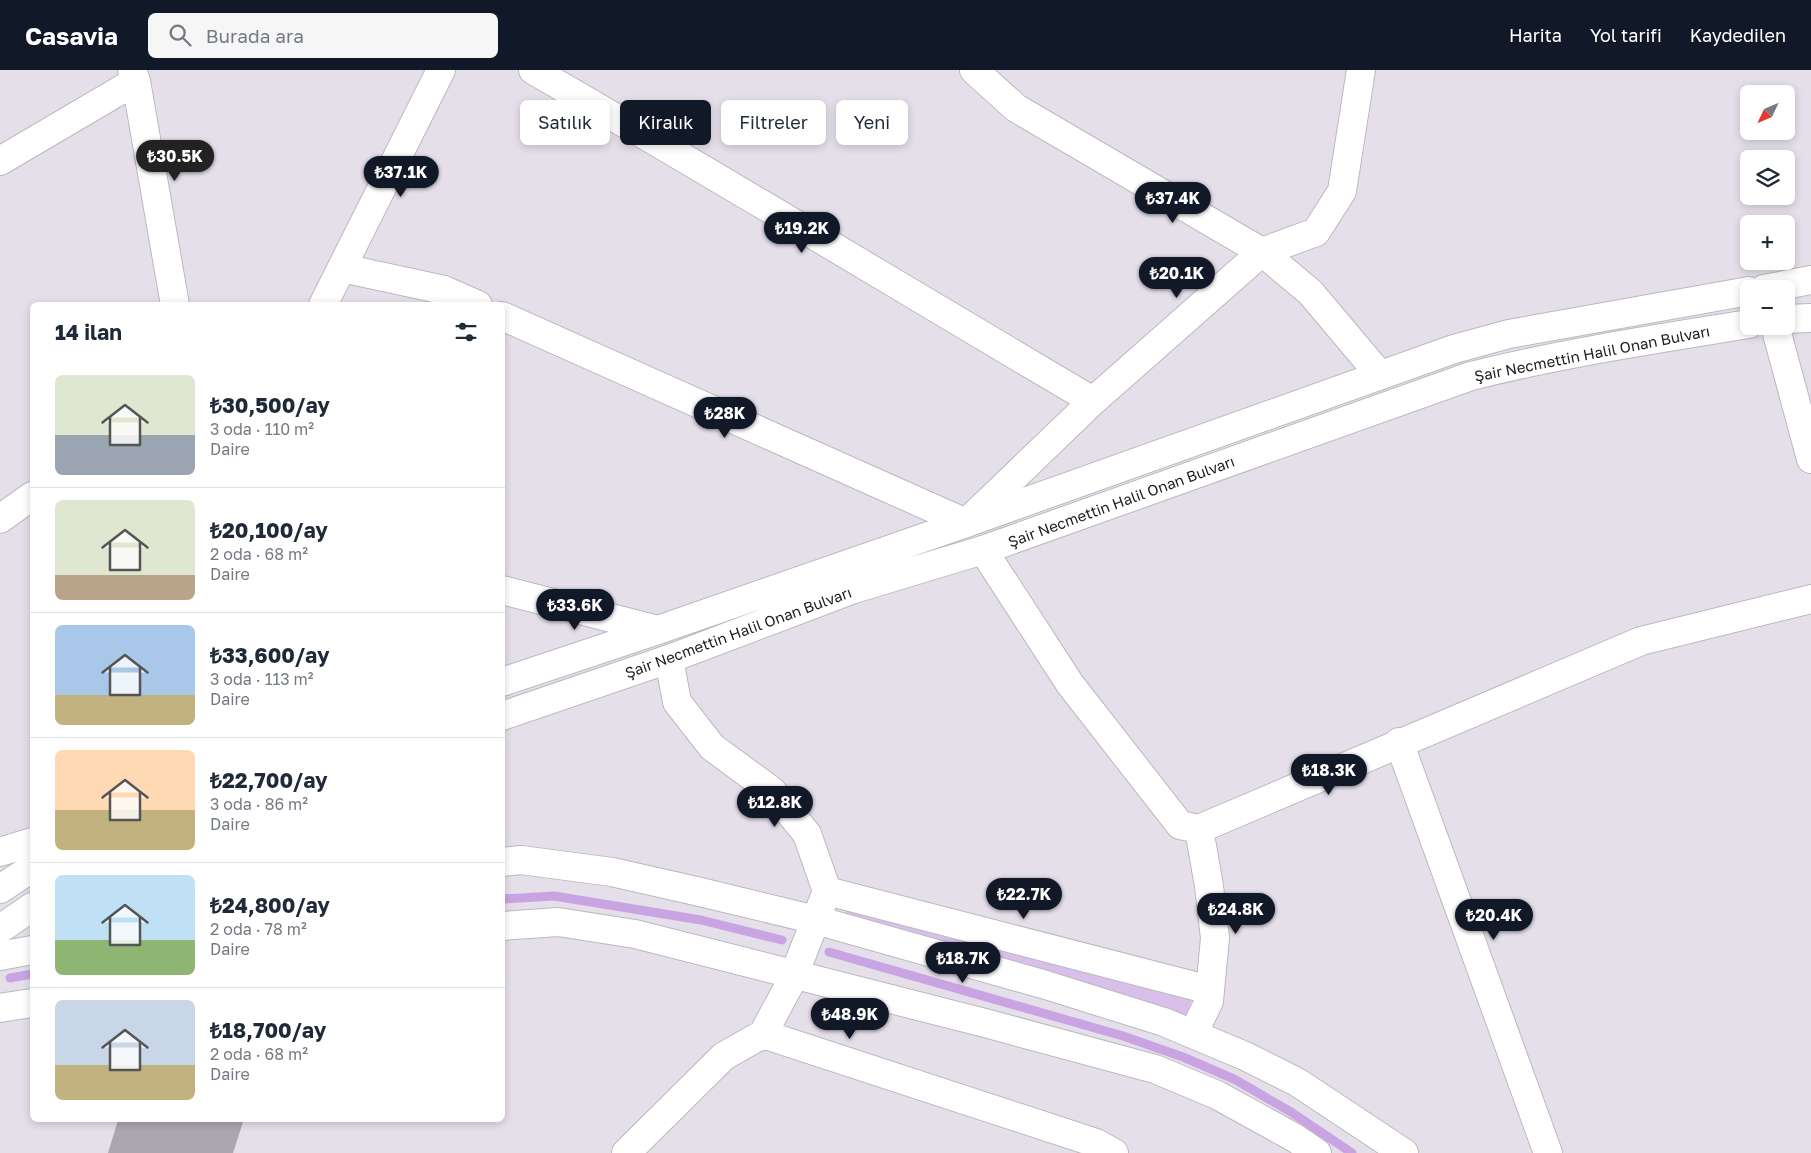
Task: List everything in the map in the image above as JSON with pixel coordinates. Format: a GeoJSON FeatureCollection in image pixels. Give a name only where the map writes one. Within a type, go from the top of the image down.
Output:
{"type":"FeatureCollection","features":[{"type":"Feature","properties":{"kind":"street"},"geometry":{"type":"LineString","coordinates":[[325,302],[441,70]]}},
{"type":"Feature","properties":{"kind":"street"},"geometry":{"type":"LineString","coordinates":[[533,70],[645,134],[870,270],[1093,401]]}},
{"type":"Feature","properties":{"kind":"street"},"geometry":{"type":"LineString","coordinates":[[974,70],[1016,108],[1262,252],[1310,292],[1380,375]]}},
{"type":"Feature","properties":{"kind":"street"},"geometry":{"type":"LineString","coordinates":[[505,317],[966,523],[1093,401],[1262,252],[1316,232],[1342,191],[1361,70]]}},
{"type":"Feature","properties":{"kind":"street"},"geometry":{"type":"LineString","coordinates":[[0,161],[134,75],[174,302]]}},
{"type":"Feature","properties":{"kind":"street"},"geometry":{"type":"LineString","coordinates":[[342,268],[444,290],[471,302]]}},
{"type":"Feature","properties":{"kind":"street"},"geometry":{"type":"LineString","coordinates":[[1795,283],[1811,280]]}},
{"type":"Feature","properties":{"kind":"street","name":"Şair Necmettin Halil Onan Bulvarı"},"geometry":{"type":"LineString","coordinates":[[505,681],[966,523],[1454,349],[1509,334],[1740,293]]}},
{"type":"Feature","properties":{"kind":"street"},"geometry":{"type":"LineString","coordinates":[[1795,319],[1811,318]]}},
{"type":"Feature","properties":{"kind":"street","name":"Şair Necmettin Halil Onan Bulvarı"},"geometry":{"type":"LineString","coordinates":[[505,715],[669,659],[854,589],[983,550],[1471,376],[1516,365],[1740,325]]}},
{"type":"Feature","properties":{"kind":"street"},"geometry":{"type":"LineString","coordinates":[[1777,335],[1811,459]]}},
{"type":"Feature","properties":{"kind":"street"},"geometry":{"type":"LineString","coordinates":[[0,519],[30,497]]}},
{"type":"Feature","properties":{"kind":"street"},"geometry":{"type":"LineString","coordinates":[[983,550],[1070,684],[1180,825],[1199,829],[1399,742],[1640,641],[1811,599]]}},
{"type":"Feature","properties":{"kind":"street"},"geometry":{"type":"LineString","coordinates":[[505,591],[658,630]]}},
{"type":"Feature","properties":{"kind":"street"},"geometry":{"type":"LineString","coordinates":[[626,1153],[724,1056],[763,1034],[794,974],[827,891],[807,834],[772,791],[712,747],[677,702],[669,659]]}},
{"type":"Feature","properties":{"kind":"street"},"geometry":{"type":"LineString","coordinates":[[1399,742],[1548,1153]]}},
{"type":"Feature","properties":{"kind":"street"},"geometry":{"type":"LineString","coordinates":[[1193,1034],[1209,1001],[1215,938],[1209,886],[1199,829]]}},
{"type":"Feature","properties":{"kind":"street"},"geometry":{"type":"LineString","coordinates":[[0,852],[30,843]]}},
{"type":"Feature","properties":{"kind":"street"},"geometry":{"type":"LineString","coordinates":[[505,862],[521,860],[612,872],[816,920],[1055,988],[1164,1022],[1245,1056],[1297,1082],[1404,1153]]}},
{"type":"Feature","properties":{"kind":"street"},"geometry":{"type":"LineString","coordinates":[[0,889],[30,869]]}},
{"type":"Feature","properties":{"kind":"street"},"geometry":{"type":"LineString","coordinates":[[827,891],[1210,990]]}},
{"type":"Feature","properties":{"kind":"street"},"geometry":{"type":"LineString","coordinates":[[0,929],[30,908]]}},
{"type":"Feature","properties":{"kind":"street"},"geometry":{"type":"LineString","coordinates":[[505,926],[558,922],[635,934],[985,1023],[1154,1069],[1217,1095],[1295,1138],[1317,1153]]}},
{"type":"Feature","properties":{"kind":"street"},"geometry":{"type":"LineString","coordinates":[[0,956],[30,950]]}},
{"type":"Feature","properties":{"kind":"street"},"geometry":{"type":"LineString","coordinates":[[0,1008],[30,1003]]}},
{"type":"Feature","properties":{"kind":"street"},"geometry":{"type":"LineString","coordinates":[[763,1034],[1096,1143],[1114,1153]]}},
{"type":"Feature","properties":{"kind":"shaded area"},"geometry":{"type":"Polygon","coordinates":[[[848,901],[1194,994],[1183,1023],[843,923],[848,901]]]}},
{"type":"Feature","properties":{"kind":"building"},"geometry":{"type":"Polygon","coordinates":[[[117,1122],[243,1122],[233,1153],[108,1153],[117,1122]]]}},
{"type":"Feature","properties":{"kind":"waterway"},"geometry":{"type":"LineString","coordinates":[[505,899],[554,896],[701,920],[782,940]]}},
{"type":"Feature","properties":{"kind":"waterway"},"geometry":{"type":"LineString","coordinates":[[829,952],[1123,1036],[1183,1057],[1234,1079],[1291,1112],[1352,1153]]}},
{"type":"Feature","properties":{"kind":"waterway"},"geometry":{"type":"LineString","coordinates":[[10,978],[30,974]]}}]}
